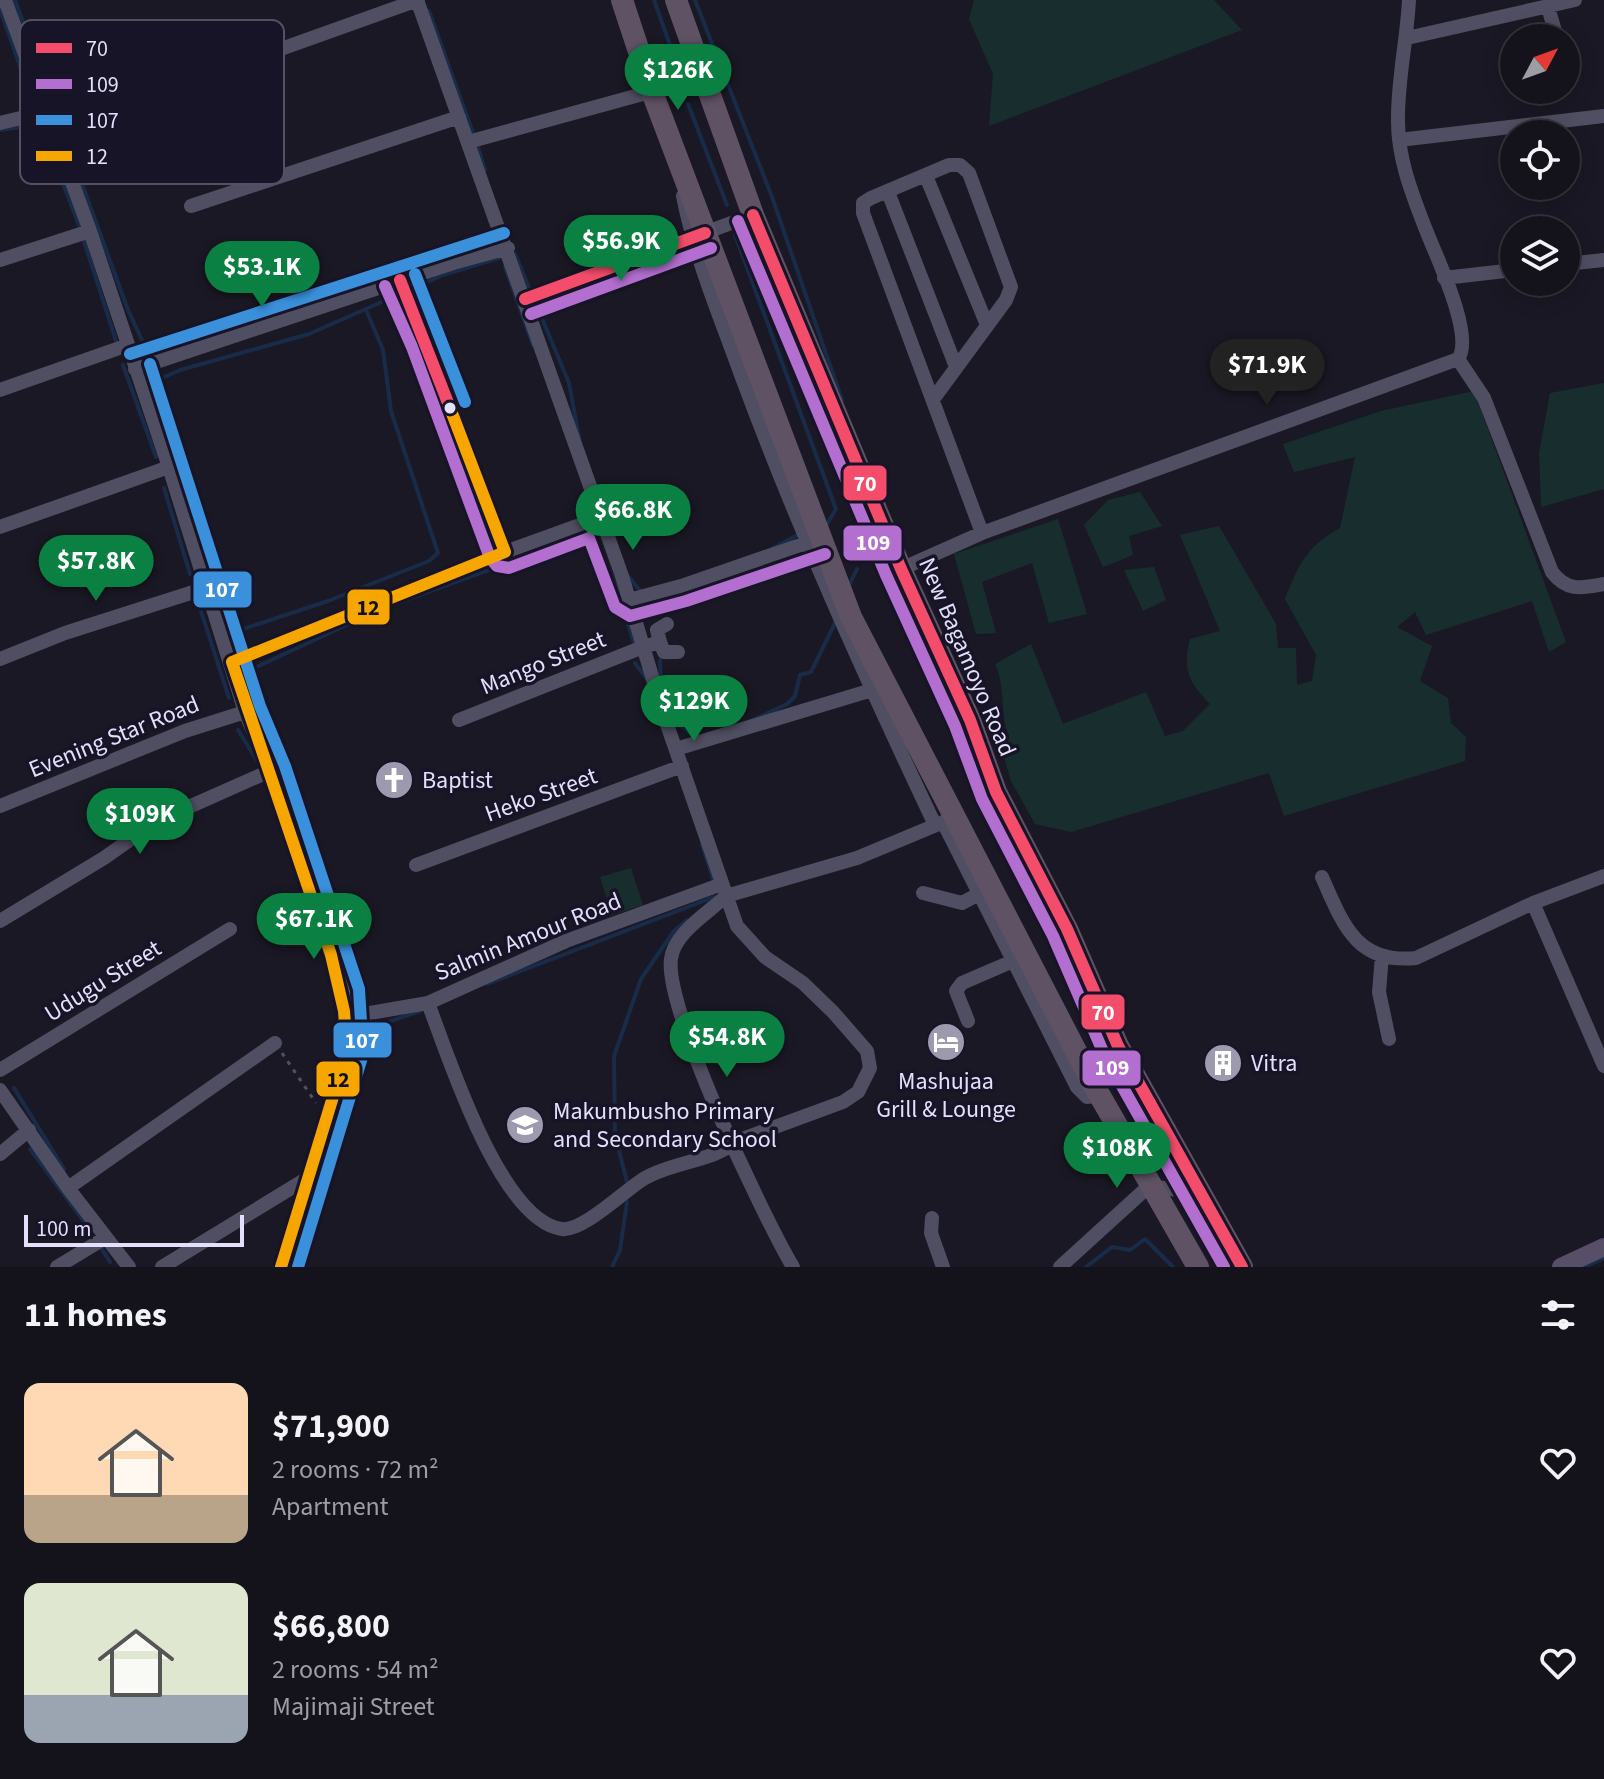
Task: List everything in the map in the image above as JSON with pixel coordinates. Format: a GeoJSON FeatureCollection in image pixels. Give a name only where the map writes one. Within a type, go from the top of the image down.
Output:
{"type":"FeatureCollection","features":[{"type":"Feature","properties":{"kind":"highway"},"geometry":{"type":"LineString","coordinates":[[622,0],[698,236],[813,541],[851,617],[943,822],[1198,1267]]}},
{"type":"Feature","properties":{"kind":"highway","name":"New Bagamoyo Road"},"geometry":{"type":"LineString","coordinates":[[676,0],[753,215],[901,569],[970,720],[996,792],[1061,916],[1118,1046],[1242,1267]]}},
{"type":"Feature","properties":{"kind":"main road"},"geometry":{"type":"LineString","coordinates":[[1561,1267],[1604,1247]]}},
{"type":"Feature","properties":{"kind":"street"},"geometry":{"type":"LineString","coordinates":[[5,0],[20,41]]}},
{"type":"Feature","properties":{"kind":"street"},"geometry":{"type":"LineString","coordinates":[[284,48],[418,0],[508,248],[737,926],[752,945],[803,983],[833,1012],[867,1051],[870,1068],[858,1092],[843,1102],[734,1142],[725,1151],[667,1166],[649,1175],[575,1227],[563,1229],[539,1219],[500,1173],[478,1134],[428,1003]]}},
{"type":"Feature","properties":{"kind":"street"},"geometry":{"type":"LineString","coordinates":[[615,0],[676,161],[698,236]]}},
{"type":"Feature","properties":{"kind":"street"},"geometry":{"type":"LineString","coordinates":[[901,569],[982,533],[1458,359],[1464,347],[1444,278],[1407,182],[1399,140],[1397,116],[1409,0]]}},
{"type":"Feature","properties":{"kind":"street"},"geometry":{"type":"LineString","coordinates":[[1407,38],[1561,3],[1559,24]]}},
{"type":"Feature","properties":{"kind":"street"},"geometry":{"type":"LineString","coordinates":[[468,142],[650,92]]}},
{"type":"Feature","properties":{"kind":"street"},"geometry":{"type":"LineString","coordinates":[[1399,140],[1604,116]]}},
{"type":"Feature","properties":{"kind":"street"},"geometry":{"type":"LineString","coordinates":[[284,175],[459,117]]}},
{"type":"Feature","properties":{"kind":"street"},"geometry":{"type":"LineString","coordinates":[[0,123],[20,118]]}},
{"type":"Feature","properties":{"kind":"street"},"geometry":{"type":"LineString","coordinates":[[934,398],[1011,287],[969,173],[960,165],[949,165],[863,203],[863,213],[982,533]]}},
{"type":"Feature","properties":{"kind":"street"},"geometry":{"type":"LineString","coordinates":[[926,176],[987,325]]}},
{"type":"Feature","properties":{"kind":"street"},"geometry":{"type":"LineString","coordinates":[[73,184],[169,467],[245,712],[270,771],[343,991],[347,1051],[281,1267]]}},
{"type":"Feature","properties":{"kind":"street"},"geometry":{"type":"LineString","coordinates":[[191,206],[257,184]]}},
{"type":"Feature","properties":{"kind":"street"},"geometry":{"type":"LineString","coordinates":[[888,192],[956,367]]}},
{"type":"Feature","properties":{"kind":"street"},"geometry":{"type":"LineString","coordinates":[[525,299],[753,215]]}},
{"type":"Feature","properties":{"kind":"street"},"geometry":{"type":"LineString","coordinates":[[0,260],[90,231]]}},
{"type":"Feature","properties":{"kind":"street"},"geometry":{"type":"LineString","coordinates":[[135,369],[400,280],[508,248]]}},
{"type":"Feature","properties":{"kind":"street"},"geometry":{"type":"LineString","coordinates":[[1580,263],[1604,260]]}},
{"type":"Feature","properties":{"kind":"street"},"geometry":{"type":"LineString","coordinates":[[1444,278],[1500,272]]}},
{"type":"Feature","properties":{"kind":"street"},"geometry":{"type":"LineString","coordinates":[[400,280],[427,341],[505,552]]}},
{"type":"Feature","properties":{"kind":"street"},"geometry":{"type":"LineString","coordinates":[[0,390],[128,345]]}},
{"type":"Feature","properties":{"kind":"street"},"geometry":{"type":"LineString","coordinates":[[1458,359],[1484,398],[1552,572],[1561,584],[1576,589],[1604,584]]}},
{"type":"Feature","properties":{"kind":"street"},"geometry":{"type":"LineString","coordinates":[[0,527],[169,467]]}},
{"type":"Feature","properties":{"kind":"street"},"geometry":{"type":"LineString","coordinates":[[232,662],[505,552],[599,518]]}},
{"type":"Feature","properties":{"kind":"street"},"geometry":{"type":"LineString","coordinates":[[629,600],[681,586],[813,541],[872,690],[943,822],[977,895],[1019,959],[962,983],[956,991],[957,999],[968,1021]]}},
{"type":"Feature","properties":{"kind":"street"},"geometry":{"type":"LineString","coordinates":[[0,659],[65,633],[206,588]]}},
{"type":"Feature","properties":{"kind":"street"},"geometry":{"type":"LineString","coordinates":[[667,624],[658,628],[660,642],[664,652],[678,652]]}},
{"type":"Feature","properties":{"kind":"street","name":"Mango Street"},"geometry":{"type":"LineString","coordinates":[[459,720],[660,642]]}},
{"type":"Feature","properties":{"kind":"street"},"geometry":{"type":"LineString","coordinates":[[676,749],[872,690]]}},
{"type":"Feature","properties":{"kind":"street","name":"Evening Star Road"},"geometry":{"type":"LineString","coordinates":[[0,806],[185,731],[245,712]]}},
{"type":"Feature","properties":{"kind":"street","name":"Heko Street"},"geometry":{"type":"LineString","coordinates":[[416,865],[682,766]]}},
{"type":"Feature","properties":{"kind":"street"},"geometry":{"type":"LineString","coordinates":[[0,921],[104,858],[155,822],[270,771]]}},
{"type":"Feature","properties":{"kind":"street","name":"Salmin Amour Road"},"geometry":{"type":"LineString","coordinates":[[347,1017],[428,1003],[566,941],[724,890],[857,858],[943,822]]}},
{"type":"Feature","properties":{"kind":"street"},"geometry":{"type":"LineString","coordinates":[[1322,877],[1340,917],[1360,944],[1396,960],[1416,958],[1533,903],[1604,876]]}},
{"type":"Feature","properties":{"kind":"street"},"geometry":{"type":"LineString","coordinates":[[724,890],[677,942],[671,958],[671,972],[693,1050],[775,1236],[793,1267]]}},
{"type":"Feature","properties":{"kind":"street"},"geometry":{"type":"LineString","coordinates":[[923,893],[962,903],[977,895]]}},
{"type":"Feature","properties":{"kind":"street"},"geometry":{"type":"LineString","coordinates":[[1533,903],[1604,1066]]}},
{"type":"Feature","properties":{"kind":"street","name":"Udugu Street"},"geometry":{"type":"LineString","coordinates":[[0,1070],[230,929]]}},
{"type":"Feature","properties":{"kind":"street"},"geometry":{"type":"LineString","coordinates":[[1382,956],[1379,992],[1389,1039]]}},
{"type":"Feature","properties":{"kind":"street"},"geometry":{"type":"LineString","coordinates":[[68,1188],[275,1043]]}},
{"type":"Feature","properties":{"kind":"street"},"geometry":{"type":"LineString","coordinates":[[0,1090],[68,1188],[129,1267]]}},
{"type":"Feature","properties":{"kind":"street"},"geometry":{"type":"LineString","coordinates":[[0,1154],[29,1130]]}},
{"type":"Feature","properties":{"kind":"street"},"geometry":{"type":"LineString","coordinates":[[162,1267],[311,1176]]}},
{"type":"Feature","properties":{"kind":"street"},"geometry":{"type":"LineString","coordinates":[[1060,1267],[1149,1186],[1200,1193]]}},
{"type":"Feature","properties":{"kind":"street"},"geometry":{"type":"LineString","coordinates":[[932,1218],[931,1233],[943,1267]]}},
{"type":"Feature","properties":{"kind":"street"},"geometry":{"type":"LineString","coordinates":[[57,1267],[105,1238]]}},
{"type":"Feature","properties":{"kind":"path"},"geometry":{"type":"LineString","coordinates":[[275,1043],[327,1119]]}},
{"type":"Feature","properties":{"kind":"green space"},"geometry":{"type":"Polygon","coordinates":[[[974,0],[1214,0],[1242,30],[989,126],[993,74],[969,19],[974,0]]]}},
{"type":"Feature","properties":{"kind":"green space"},"geometry":{"type":"Polygon","coordinates":[[[1604,383],[1604,489],[1541,507],[1539,453],[1550,393],[1604,383]]]}},
{"type":"Feature","properties":{"kind":"green space"},"geometry":{"type":"Polygon","coordinates":[[[1474,391],[1566,642],[1549,652],[1532,601],[1426,635],[1415,612],[1397,627],[1432,646],[1420,681],[1448,698],[1451,723],[1466,737],[1465,761],[1284,816],[1269,773],[1071,832],[1035,824],[1011,781],[1000,744],[1009,736],[995,664],[1031,644],[1063,724],[1146,692],[1165,736],[1183,731],[1210,704],[1189,675],[1187,659],[1190,639],[1220,631],[1180,535],[1219,526],[1276,624],[1278,648],[1296,648],[1297,685],[1312,681],[1316,655],[1285,599],[1311,550],[1340,528],[1355,457],[1294,472],[1283,444],[1381,411],[1474,391]]]}},
{"type":"Feature","properties":{"kind":"green space"},"geometry":{"type":"Polygon","coordinates":[[[1140,492],[1162,526],[1129,536],[1133,555],[1103,567],[1084,525],[1108,500],[1140,492]]]}},
{"type":"Feature","properties":{"kind":"green space"},"geometry":{"type":"Polygon","coordinates":[[[1058,519],[1087,614],[1049,623],[1032,563],[982,582],[996,633],[976,634],[954,554],[1058,519]]]}},
{"type":"Feature","properties":{"kind":"green space"},"geometry":{"type":"Polygon","coordinates":[[[1154,567],[1166,600],[1143,611],[1124,570],[1154,567]]]}},
{"type":"Feature","properties":{"kind":"green space"},"geometry":{"type":"Polygon","coordinates":[[[631,868],[643,905],[612,915],[600,877],[631,868]]]}},
{"type":"Feature","properties":{"kind":"waterway"},"geometry":{"type":"LineString","coordinates":[[15,0],[22,20]]}},
{"type":"Feature","properties":{"kind":"waterway"},"geometry":{"type":"LineString","coordinates":[[654,0],[680,73]]}},
{"type":"Feature","properties":{"kind":"waterway"},"geometry":{"type":"LineString","coordinates":[[695,0],[772,197],[842,400]]}},
{"type":"Feature","properties":{"kind":"waterway"},"geometry":{"type":"LineString","coordinates":[[0,9],[20,66]]}},
{"type":"Feature","properties":{"kind":"waterway"},"geometry":{"type":"LineString","coordinates":[[429,11],[474,136]]}},
{"type":"Feature","properties":{"kind":"waterway"},"geometry":{"type":"LineString","coordinates":[[688,104],[727,205]]}},
{"type":"Feature","properties":{"kind":"waterway"},"geometry":{"type":"LineString","coordinates":[[0,130],[20,127]]}},
{"type":"Feature","properties":{"kind":"waterway"},"geometry":{"type":"LineString","coordinates":[[478,147],[485,170]]}},
{"type":"Feature","properties":{"kind":"waterway"},"geometry":{"type":"LineString","coordinates":[[63,184],[79,225]]}},
{"type":"Feature","properties":{"kind":"waterway"},"geometry":{"type":"LineString","coordinates":[[82,184],[128,310],[147,351],[173,350]]}},
{"type":"Feature","properties":{"kind":"waterway"},"geometry":{"type":"LineString","coordinates":[[735,235],[836,509],[826,526]]}},
{"type":"Feature","properties":{"kind":"waterway"},"geometry":{"type":"LineString","coordinates":[[479,249],[499,240]]}},
{"type":"Feature","properties":{"kind":"waterway"},"geometry":{"type":"LineString","coordinates":[[84,241],[116,341]]}},
{"type":"Feature","properties":{"kind":"waterway"},"geometry":{"type":"LineString","coordinates":[[515,254],[569,383],[579,437]]}},
{"type":"Feature","properties":{"kind":"waterway"},"geometry":{"type":"LineString","coordinates":[[367,312],[383,350],[391,411],[438,553],[429,561],[328,601],[234,632],[151,383],[180,370],[309,334],[443,275],[502,257]]}},
{"type":"Feature","properties":{"kind":"waterway"},"geometry":{"type":"LineString","coordinates":[[505,267],[533,345]]}},
{"type":"Feature","properties":{"kind":"waterway"},"geometry":{"type":"LineString","coordinates":[[234,330],[276,311],[289,312]]}},
{"type":"Feature","properties":{"kind":"waterway"},"geometry":{"type":"LineString","coordinates":[[123,365],[156,457]]}},
{"type":"Feature","properties":{"kind":"waterway"},"geometry":{"type":"LineString","coordinates":[[164,488],[190,574]]}},
{"type":"Feature","properties":{"kind":"waterway"},"geometry":{"type":"LineString","coordinates":[[386,607],[592,533],[616,586],[634,643]]}},
{"type":"Feature","properties":{"kind":"waterway"},"geometry":{"type":"LineString","coordinates":[[773,548],[796,536]]}},
{"type":"Feature","properties":{"kind":"waterway"},"geometry":{"type":"LineString","coordinates":[[643,616],[749,584],[753,575],[803,558],[810,561]]}},
{"type":"Feature","properties":{"kind":"waterway"},"geometry":{"type":"LineString","coordinates":[[846,583],[849,585],[857,569]]}},
{"type":"Feature","properties":{"kind":"waterway"},"geometry":{"type":"LineString","coordinates":[[629,577],[641,592]]}},
{"type":"Feature","properties":{"kind":"waterway"},"geometry":{"type":"LineString","coordinates":[[652,598],[662,603],[687,591]]}},
{"type":"Feature","properties":{"kind":"waterway"},"geometry":{"type":"LineString","coordinates":[[199,605],[229,698]]}},
{"type":"Feature","properties":{"kind":"waterway"},"geometry":{"type":"LineString","coordinates":[[354,1000],[340,934],[276,744],[247,682],[250,670],[370,614]]}},
{"type":"Feature","properties":{"kind":"waterway"},"geometry":{"type":"LineString","coordinates":[[751,721],[787,704],[795,696],[800,675],[811,672],[836,621]]}},
{"type":"Feature","properties":{"kind":"waterway"},"geometry":{"type":"LineString","coordinates":[[660,660],[661,685]]}},
{"type":"Feature","properties":{"kind":"waterway"},"geometry":{"type":"LineString","coordinates":[[635,663],[647,679]]}},
{"type":"Feature","properties":{"kind":"waterway"},"geometry":{"type":"LineString","coordinates":[[664,694],[675,721],[694,737]]}},
{"type":"Feature","properties":{"kind":"waterway"},"geometry":{"type":"LineString","coordinates":[[238,730],[260,765]]}},
{"type":"Feature","properties":{"kind":"waterway"},"geometry":{"type":"LineString","coordinates":[[702,845],[714,882]]}},
{"type":"Feature","properties":{"kind":"waterway"},"geometry":{"type":"LineString","coordinates":[[487,984],[714,897]]}},
{"type":"Feature","properties":{"kind":"waterway"},"geometry":{"type":"LineString","coordinates":[[627,1182],[615,1135],[614,1056],[641,979],[674,931],[687,920]]}},
{"type":"Feature","properties":{"kind":"waterway"},"geometry":{"type":"LineString","coordinates":[[320,944],[329,969]]}},
{"type":"Feature","properties":{"kind":"waterway"},"geometry":{"type":"LineString","coordinates":[[353,1049],[356,1033],[420,1011]]}},
{"type":"Feature","properties":{"kind":"waterway"},"geometry":{"type":"LineString","coordinates":[[293,1267],[347,1073]]}},
{"type":"Feature","properties":{"kind":"waterway"},"geometry":{"type":"LineString","coordinates":[[14,1088],[64,1169]]}},
{"type":"Feature","properties":{"kind":"waterway"},"geometry":{"type":"LineString","coordinates":[[30,1149],[91,1231]]}},
{"type":"Feature","properties":{"kind":"waterway"},"geometry":{"type":"LineString","coordinates":[[612,1267],[620,1250],[627,1202]]}},
{"type":"Feature","properties":{"kind":"waterway"},"geometry":{"type":"LineString","coordinates":[[1086,1267],[1112,1247],[1130,1250],[1145,1239],[1173,1267]]}},
{"type":"Feature","properties":{"kind":"waterway"},"geometry":{"type":"LineString","coordinates":[[100,1246],[110,1262]]}},
{"type":"Feature","properties":{"kind":"waterway"},"geometry":{"type":"LineString","coordinates":[[1584,1267],[1604,1258]]}},
{"type":"Feature","properties":{"kind":"transit line","name":"70"},"geometry":{"type":"LineString","coordinates":[[753,215],[901,569],[970,720],[996,792],[1067,929],[1118,1046],[1242,1267]]}},
{"type":"Feature","properties":{"kind":"transit line","name":"109"},"geometry":{"type":"LineString","coordinates":[[738,221],[886,575],[955,726],[982,799],[1053,936],[1104,1054],[1224,1267]]}},
{"type":"Feature","properties":{"kind":"transit line","name":"107"},"geometry":{"type":"LineString","coordinates":[[130,354],[504,233]]}},
{"type":"Feature","properties":{"kind":"transit line","name":"70"},"geometry":{"type":"LineString","coordinates":[[525,299],[705,233]]}},
{"type":"Feature","properties":{"kind":"transit line","name":"109"},"geometry":{"type":"LineString","coordinates":[[531,314],[711,248]]}},
{"type":"Feature","properties":{"kind":"transit line","name":"107"},"geometry":{"type":"LineString","coordinates":[[415,274],[465,402]]}},
{"type":"Feature","properties":{"kind":"transit line","name":"70"},"geometry":{"type":"LineString","coordinates":[[400,280],[450,408]]}},
{"type":"Feature","properties":{"kind":"transit line","name":"109"},"geometry":{"type":"LineString","coordinates":[[385,286],[412,347],[490,558],[497,566],[509,568],[589,538],[615,607],[630,616],[686,601],[825,554]]}},
{"type":"Feature","properties":{"kind":"transit line","name":"107"},"geometry":{"type":"LineString","coordinates":[[150,364],[260,706],[285,766],[359,989],[363,1054],[298,1267]]}},
{"type":"Feature","properties":{"kind":"transit line","name":"12"},"geometry":{"type":"LineString","coordinates":[[450,408],[505,552]]}},
{"type":"Feature","properties":{"kind":"transit line","name":"12"},"geometry":{"type":"LineString","coordinates":[[232,662],[505,552]]}},
{"type":"Feature","properties":{"kind":"transit line","name":"12"},"geometry":{"type":"LineString","coordinates":[[232,662],[331,955],[344,1011],[347,1051],[281,1267]]}},
{"type":"Feature","properties":{"kind":"place","name":"Baptist"},"geometry":{"type":"Point","coordinates":[394,780]}},
{"type":"Feature","properties":{"kind":"place","name":"Mashujaa Grill & Lounge"},"geometry":{"type":"Point","coordinates":[946,1042]}},
{"type":"Feature","properties":{"kind":"place","name":"Vitra"},"geometry":{"type":"Point","coordinates":[1223,1063]}},
{"type":"Feature","properties":{"kind":"place","name":"Makumbusho Primary and Secondary School"},"geometry":{"type":"Point","coordinates":[525,1125]}}]}
